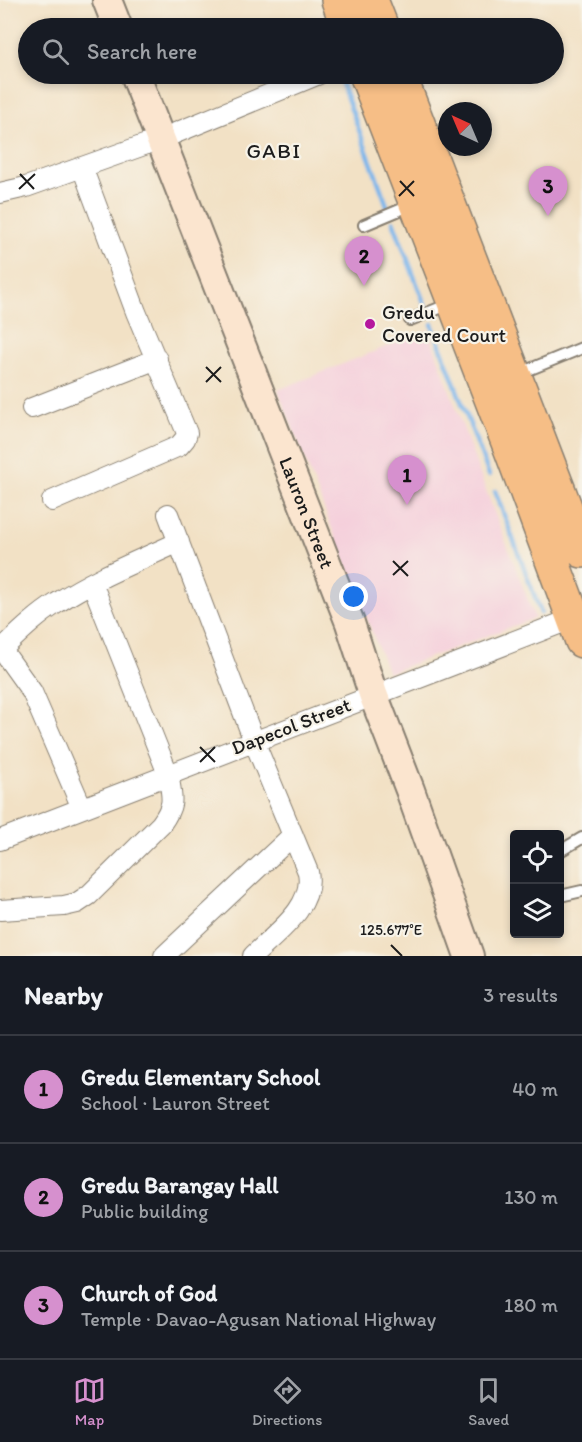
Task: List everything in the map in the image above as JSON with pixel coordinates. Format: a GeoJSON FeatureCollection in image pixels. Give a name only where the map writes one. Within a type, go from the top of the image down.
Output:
{"type":"FeatureCollection","features":[{"type":"Feature","properties":{"kind":"highway"},"geometry":{"type":"LineString","coordinates":[[353,8],[368,18]]}},
{"type":"Feature","properties":{"kind":"highway"},"geometry":{"type":"LineString","coordinates":[[370,84],[416,204],[465,306],[525,444],[582,551]]}},
{"type":"Feature","properties":{"kind":"highway"},"geometry":{"type":"LineString","coordinates":[[402,84],[465,306],[515,375],[525,444],[579,624]]}},
{"type":"Feature","properties":{"kind":"street"},"geometry":{"type":"LineString","coordinates":[[107,0],[114,18]]}},
{"type":"Feature","properties":{"kind":"street","name":"Lauron Street"},"geometry":{"type":"LineString","coordinates":[[139,84],[350,623],[373,694],[469,956]]}},
{"type":"Feature","properties":{"kind":"street"},"geometry":{"type":"LineString","coordinates":[[0,193],[27,187],[161,139],[295,84]]}},
{"type":"Feature","properties":{"kind":"street"},"geometry":{"type":"LineString","coordinates":[[52,501],[179,446],[188,433],[136,312],[82,167]]}},
{"type":"Feature","properties":{"kind":"street"},"geometry":{"type":"LineString","coordinates":[[32,408],[157,359]]}},
{"type":"Feature","properties":{"kind":"street"},"geometry":{"type":"LineString","coordinates":[[168,513],[254,741],[308,872],[309,891],[305,902],[253,956]]}},
{"type":"Feature","properties":{"kind":"street"},"geometry":{"type":"LineString","coordinates":[[82,808],[32,692],[1,650],[57,603],[92,583],[179,542]]}},
{"type":"Feature","properties":{"kind":"street"},"geometry":{"type":"LineString","coordinates":[[0,910],[64,906],[77,903],[89,895],[161,824],[171,811],[172,799],[168,774],[92,583]]}},
{"type":"Feature","properties":{"kind":"street","name":"Dapecol Street"},"geometry":{"type":"LineString","coordinates":[[0,840],[373,694],[579,624]]}},
{"type":"Feature","properties":{"kind":"street"},"geometry":{"type":"LineString","coordinates":[[164,956],[293,835]]}},
{"type":"Feature","properties":{"kind":"lane"},"geometry":{"type":"LineString","coordinates":[[364,225],[416,204]]}},
{"type":"Feature","properties":{"kind":"lane"},"geometry":{"type":"LineString","coordinates":[[410,320],[465,306]]}},
{"type":"Feature","properties":{"kind":"lane"},"geometry":{"type":"LineString","coordinates":[[515,375],[582,348]]}},
{"type":"Feature","properties":{"kind":"lane"},"geometry":{"type":"LineString","coordinates":[[564,849],[582,838]]}},
{"type":"Feature","properties":{"kind":"lane"},"geometry":{"type":"LineString","coordinates":[[564,895],[582,891]]}},
{"type":"Feature","properties":{"kind":"shaded area"},"geometry":{"type":"Polygon","coordinates":[[[428,330],[535,618],[388,673],[278,390],[428,330]]]}},
{"type":"Feature","properties":{"kind":"waterway"},"geometry":{"type":"LineString","coordinates":[[342,84],[388,208]]}},
{"type":"Feature","properties":{"kind":"waterway"},"geometry":{"type":"LineString","coordinates":[[393,221],[426,308]]}},
{"type":"Feature","properties":{"kind":"waterway"},"geometry":{"type":"LineString","coordinates":[[432,324],[489,475]]}},
{"type":"Feature","properties":{"kind":"waterway"},"geometry":{"type":"LineString","coordinates":[[495,491],[541,613]]}},
{"type":"Feature","properties":{"kind":"place","name":"Church of God"},"geometry":{"type":"Point","coordinates":[548,216]}},
{"type":"Feature","properties":{"kind":"place","name":"Gredu Barangay Hall"},"geometry":{"type":"Point","coordinates":[364,286]}},
{"type":"Feature","properties":{"kind":"place","name":"Gredu Covered Court"},"geometry":{"type":"Point","coordinates":[370,324]}},
{"type":"Feature","properties":{"kind":"place","name":"Gredu Elementary School"},"geometry":{"type":"Point","coordinates":[407,505]}},
{"type":"Feature","properties":{"kind":"district","name":"GABI"},"geometry":{"type":"Point","coordinates":[274,150]}}]}
